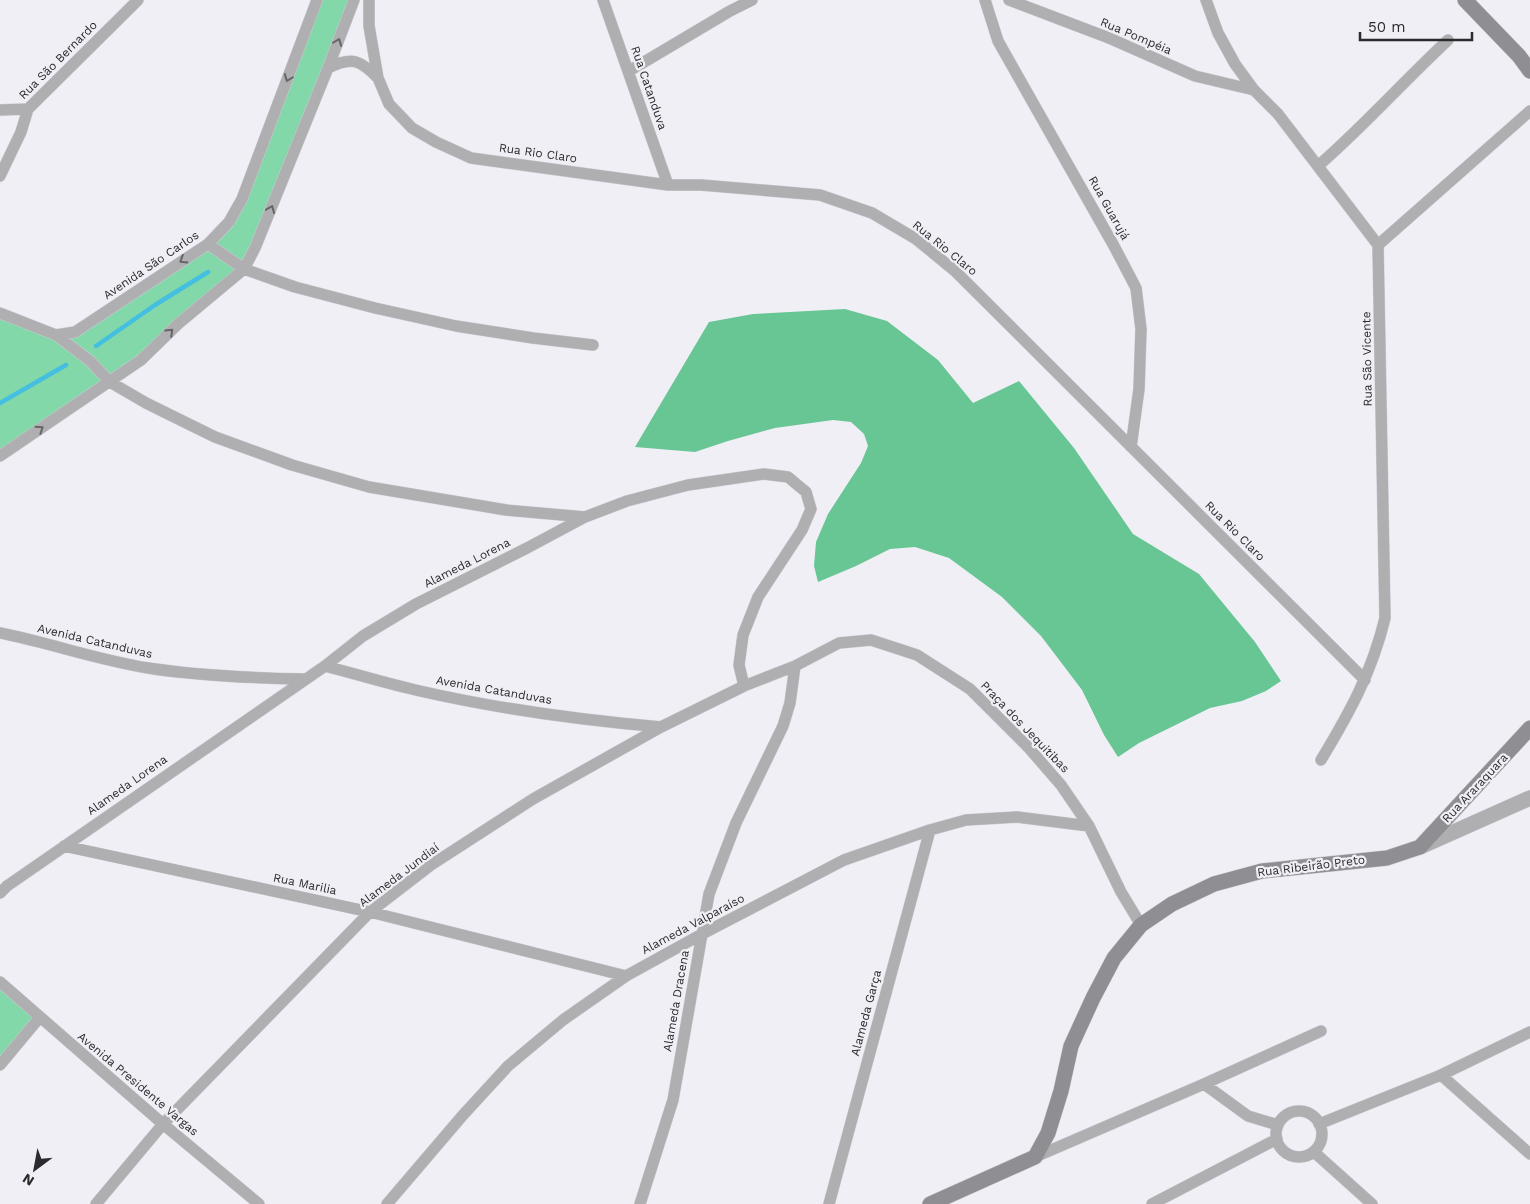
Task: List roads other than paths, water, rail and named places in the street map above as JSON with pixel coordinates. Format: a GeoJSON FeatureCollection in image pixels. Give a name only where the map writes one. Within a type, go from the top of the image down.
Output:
{"type":"FeatureCollection","features":[{"type":"Feature","properties":{"kind":"main road"},"geometry":{"type":"LineString","coordinates":[[1465,0],[1519,56],[1530,71]]}},
{"type":"Feature","properties":{"kind":"main road","name":"Rua Araraquara"},"geometry":{"type":"LineString","coordinates":[[1420,847],[1530,728]]}},
{"type":"Feature","properties":{"kind":"main road","name":"Rua Ribeirão Preto"},"geometry":{"type":"LineString","coordinates":[[1035,1157],[1048,1133],[1061,1091],[1071,1046],[1114,958],[1140,925],[1172,904],[1214,884],[1262,871],[1386,858],[1420,847]]}},
{"type":"Feature","properties":{"kind":"main road"},"geometry":{"type":"LineString","coordinates":[[930,1204],[1035,1157]]}},
{"type":"Feature","properties":{"kind":"street","name":"Rua São Bernardo"},"geometry":{"type":"LineString","coordinates":[[0,176],[21,132],[28,109],[138,0]]}},
{"type":"Feature","properties":{"kind":"street","name":"Avenida São Carlos"},"geometry":{"type":"LineString","coordinates":[[56,335],[74,332],[208,244],[229,222],[242,199],[317,0]]}},
{"type":"Feature","properties":{"kind":"street"},"geometry":{"type":"LineString","coordinates":[[0,456],[141,360],[178,324],[244,269],[255,248],[354,0]]}},
{"type":"Feature","properties":{"kind":"street","name":"Rua Rio Claro"},"geometry":{"type":"LineString","coordinates":[[368,0],[369,26],[378,78],[390,104],[412,128],[436,142],[471,158],[668,184],[820,195],[872,213],[916,239],[955,270],[1365,680]]}},
{"type":"Feature","properties":{"kind":"street","name":"Rua Catanduva"},"geometry":{"type":"LineString","coordinates":[[603,0],[668,184]]}},
{"type":"Feature","properties":{"kind":"street"},"geometry":{"type":"LineString","coordinates":[[629,71],[752,0]]}},
{"type":"Feature","properties":{"kind":"street","name":"Rua Guarujá"},"geometry":{"type":"LineString","coordinates":[[985,0],[998,41],[1136,288],[1141,329],[1138,389],[1132,447]]}},
{"type":"Feature","properties":{"kind":"street","name":"Rua Pompéia"},"geometry":{"type":"LineString","coordinates":[[1010,0],[1108,38],[1194,76],[1254,90]]}},
{"type":"Feature","properties":{"kind":"street"},"geometry":{"type":"LineString","coordinates":[[1206,0],[1218,33],[1235,64],[1254,90],[1278,114],[1378,245],[1530,111]]}},
{"type":"Feature","properties":{"kind":"street"},"geometry":{"type":"LineString","coordinates":[[1318,166],[1448,40]]}},
{"type":"Feature","properties":{"kind":"street"},"geometry":{"type":"LineString","coordinates":[[328,68],[342,61],[354,60],[366,66],[378,78]]}},
{"type":"Feature","properties":{"kind":"street"},"geometry":{"type":"LineString","coordinates":[[0,110],[28,109]]}},
{"type":"Feature","properties":{"kind":"street"},"geometry":{"type":"LineString","coordinates":[[208,244],[244,269],[295,287],[375,308],[456,326],[593,346]]}},
{"type":"Feature","properties":{"kind":"street","name":"Rua São Vicente"},"geometry":{"type":"LineString","coordinates":[[1321,760],[1349,715],[1365,680],[1376,653],[1385,618],[1378,245]]}},
{"type":"Feature","properties":{"kind":"street"},"geometry":{"type":"LineString","coordinates":[[0,313],[56,335],[90,361],[110,382],[146,403],[214,437],[310,470],[369,487],[506,510],[585,516]]}},
{"type":"Feature","properties":{"kind":"street","name":"Alameda Lorena"},"geometry":{"type":"LineString","coordinates":[[0,893],[64,846],[324,666],[363,636],[416,604],[527,548],[585,516],[627,501],[688,485],[764,474],[788,477],[806,492],[810,509],[802,530],[758,597],[743,634],[739,665],[744,686]]}},
{"type":"Feature","properties":{"kind":"street","name":"Avenida Catanduvas"},"geometry":{"type":"LineString","coordinates":[[0,633],[90,656],[147,668],[202,674],[303,679]]}},
{"type":"Feature","properties":{"kind":"street","name":"Praça dos Jequitibas"},"geometry":{"type":"LineString","coordinates":[[795,666],[839,643],[871,640],[917,655],[970,689],[1028,747],[1061,785],[1089,826],[1121,892],[1140,925]]}},
{"type":"Feature","properties":{"kind":"street","name":"Avenida Catanduvas"},"geometry":{"type":"LineString","coordinates":[[324,666],[420,691],[516,709],[613,723],[661,727]]}},
{"type":"Feature","properties":{"kind":"street","name":"Alameda Jundiaí"},"geometry":{"type":"LineString","coordinates":[[96,1204],[163,1124],[370,912],[431,865],[533,799],[661,727],[744,686],[795,666]]}},
{"type":"Feature","properties":{"kind":"street","name":"Alameda Dracena"},"geometry":{"type":"LineString","coordinates":[[640,1204],[673,1100],[709,894],[736,824],[783,726],[790,703],[795,666]]}},
{"type":"Feature","properties":{"kind":"street","name":"Rua Ribeirão Preto"},"geometry":{"type":"LineString","coordinates":[[1420,847],[1530,798]]}},
{"type":"Feature","properties":{"kind":"street","name":"Alameda Valparaíso"},"geometry":{"type":"LineString","coordinates":[[387,1204],[463,1114],[508,1066],[564,1020],[626,976],[702,934],[844,860],[930,830],[966,820],[1017,817],[1089,826]]}},
{"type":"Feature","properties":{"kind":"street","name":"Alameda Garça"},"geometry":{"type":"LineString","coordinates":[[829,1204],[930,830]]}},
{"type":"Feature","properties":{"kind":"street","name":"Rua Marilia"},"geometry":{"type":"LineString","coordinates":[[64,846],[370,912],[626,976]]}},
{"type":"Feature","properties":{"kind":"street","name":"Avenida Presidente Vargas"},"geometry":{"type":"LineString","coordinates":[[0,982],[163,1124],[259,1204]]}},
{"type":"Feature","properties":{"kind":"street"},"geometry":{"type":"LineString","coordinates":[[0,1065],[40,1018]]}},
{"type":"Feature","properties":{"kind":"street"},"geometry":{"type":"LineString","coordinates":[[1035,1157],[1321,1032]]}},
{"type":"Feature","properties":{"kind":"street"},"geometry":{"type":"LineString","coordinates":[[1319,1124],[1441,1075],[1530,1032]]}},
{"type":"Feature","properties":{"kind":"street"},"geometry":{"type":"LineString","coordinates":[[1441,1075],[1530,1154]]}},
{"type":"Feature","properties":{"kind":"street"},"geometry":{"type":"LineString","coordinates":[[1204,1084],[1248,1116],[1278,1125]]}},
{"type":"Feature","properties":{"kind":"street"},"geometry":{"type":"LineString","coordinates":[[1302,1112],[1315,1118],[1319,1124],[1322,1131],[1321,1138],[1319,1146],[1314,1152],[1307,1156],[1299,1157],[1291,1156],[1284,1152],[1277,1139],[1276,1132],[1278,1125],[1288,1114],[1302,1112]]}},
{"type":"Feature","properties":{"kind":"street"},"geometry":{"type":"LineString","coordinates":[[1158,1203],[1277,1139]]}},
{"type":"Feature","properties":{"kind":"street"},"geometry":{"type":"LineString","coordinates":[[1314,1152],[1372,1204]]}},
{"type":"Feature","properties":{"kind":"waterway"},"geometry":{"type":"LineString","coordinates":[[96,346],[155,305],[208,272]]}},
{"type":"Feature","properties":{"kind":"waterway"},"geometry":{"type":"LineString","coordinates":[[0,403],[66,365]]}}]}
